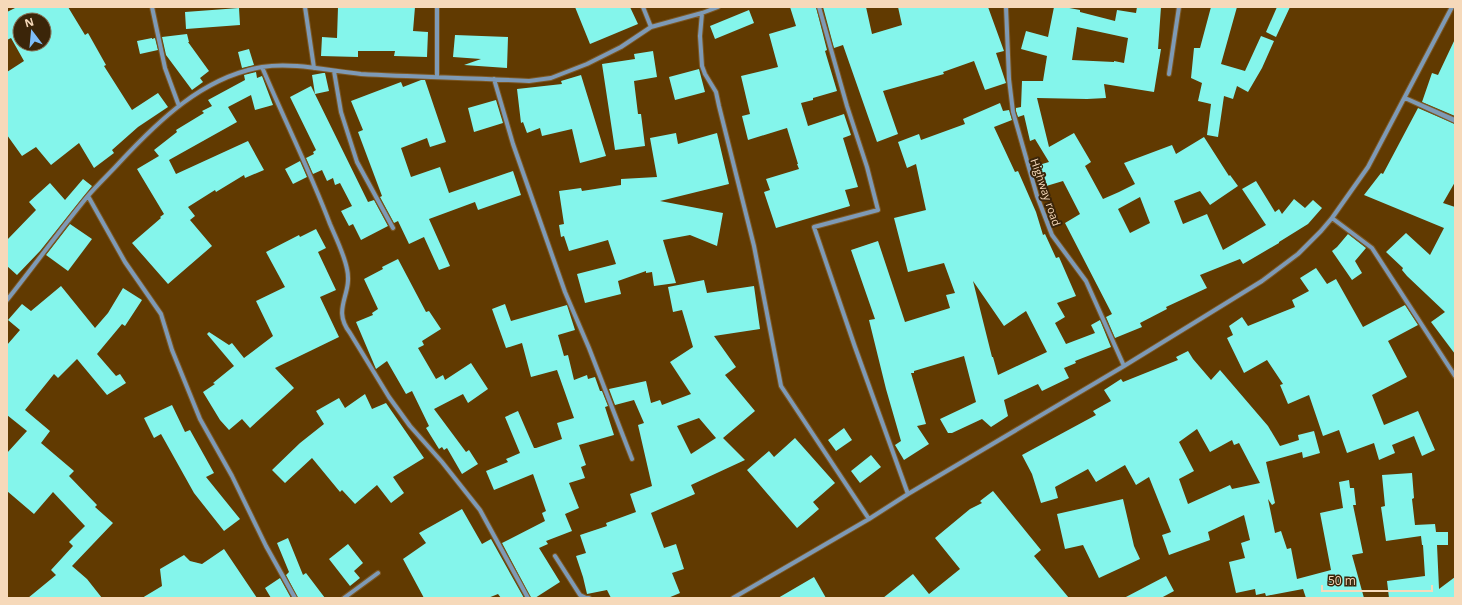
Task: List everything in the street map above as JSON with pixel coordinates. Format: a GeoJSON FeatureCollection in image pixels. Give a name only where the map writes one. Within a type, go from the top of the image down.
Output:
{"type":"FeatureCollection","features":[{"type":"Feature","properties":{"kind":"street"},"geometry":{"type":"LineString","coordinates":[[152,7],[165,68],[179,106]]}},
{"type":"Feature","properties":{"kind":"street"},"geometry":{"type":"LineString","coordinates":[[305,7],[314,68]]}},
{"type":"Feature","properties":{"kind":"street"},"geometry":{"type":"LineString","coordinates":[[437,7],[437,76]]}},
{"type":"Feature","properties":{"kind":"street"},"geometry":{"type":"LineString","coordinates":[[643,7],[651,27]]}},
{"type":"Feature","properties":{"kind":"street"},"geometry":{"type":"LineString","coordinates":[[7,300],[88,196],[155,125],[179,106],[207,88],[233,75],[262,67],[285,66],[334,70],[360,74],[529,81],[551,78],[587,64],[621,47],[651,27],[718,7]]}},
{"type":"Feature","properties":{"kind":"street"},"geometry":{"type":"LineString","coordinates":[[819,7],[847,106],[867,166],[878,210],[814,227],[908,494]]}},
{"type":"Feature","properties":{"kind":"street","name":"Highway road"},"geometry":{"type":"LineString","coordinates":[[1006,7],[1009,79],[1013,112],[1037,196],[1052,235],[1086,281],[1124,366]]}},
{"type":"Feature","properties":{"kind":"street"},"geometry":{"type":"LineString","coordinates":[[1169,74],[1179,7]]}},
{"type":"Feature","properties":{"kind":"street"},"geometry":{"type":"LineString","coordinates":[[733,598],[869,519],[908,494],[1124,366],[1262,281],[1298,254],[1332,218],[1368,167],[1452,7]]}},
{"type":"Feature","properties":{"kind":"street"},"geometry":{"type":"LineString","coordinates":[[702,13],[700,36],[702,66],[716,92],[754,246],[781,386],[869,519]]}},
{"type":"Feature","properties":{"kind":"street"},"geometry":{"type":"LineString","coordinates":[[262,67],[321,201],[348,270],[348,286],[341,315],[344,325],[388,397],[410,426],[442,462],[480,510],[528,598]]}},
{"type":"Feature","properties":{"kind":"street"},"geometry":{"type":"LineString","coordinates":[[334,70],[341,112],[357,162],[393,228]]}},
{"type":"Feature","properties":{"kind":"street"},"geometry":{"type":"LineString","coordinates":[[494,79],[513,144],[565,292],[589,348],[632,459]]}},
{"type":"Feature","properties":{"kind":"street"},"geometry":{"type":"LineString","coordinates":[[1405,98],[1455,121]]}},
{"type":"Feature","properties":{"kind":"street"},"geometry":{"type":"LineString","coordinates":[[88,196],[125,262],[161,314],[172,350],[200,419],[232,476],[266,546],[294,598]]}},
{"type":"Feature","properties":{"kind":"street"},"geometry":{"type":"LineString","coordinates":[[1332,218],[1372,248],[1455,376]]}},
{"type":"Feature","properties":{"kind":"street"},"geometry":{"type":"LineString","coordinates":[[555,556],[580,595],[589,598]]}},
{"type":"Feature","properties":{"kind":"street"},"geometry":{"type":"LineString","coordinates":[[344,598],[378,573]]}},
{"type":"Feature","properties":{"kind":"building"},"geometry":{"type":"Polygon","coordinates":[[[17,7],[68,7],[85,35],[88,33],[106,65],[104,66],[132,110],[158,93],[168,107],[138,127],[112,150],[114,153],[94,168],[79,143],[51,165],[36,147],[22,156],[7,135],[7,72],[24,61],[19,52],[52,52],[52,12],[12,12],[12,40],[11,38],[7,40],[7,12],[17,7]]]}},
{"type":"Feature","properties":{"kind":"building"},"geometry":{"type":"Polygon","coordinates":[[[338,7],[415,7],[413,31],[428,32],[427,57],[394,56],[395,51],[358,51],[358,57],[321,56],[322,37],[337,38],[338,7]]]}},
{"type":"Feature","properties":{"kind":"building"},"geometry":{"type":"Polygon","coordinates":[[[575,7],[630,7],[638,24],[590,44],[575,7]]]}},
{"type":"Feature","properties":{"kind":"building"},"geometry":{"type":"Polygon","coordinates":[[[790,7],[816,7],[827,50],[825,51],[837,91],[801,103],[808,126],[844,114],[851,135],[843,138],[858,187],[845,190],[850,206],[776,228],[764,192],[770,190],[766,179],[799,169],[798,164],[787,128],[748,140],[742,116],[750,114],[741,76],[778,67],[769,34],[796,26],[790,7]]]}},
{"type":"Feature","properties":{"kind":"building"},"geometry":{"type":"Polygon","coordinates":[[[823,7],[866,7],[872,34],[902,25],[898,7],[988,7],[1004,51],[996,53],[1006,83],[985,90],[974,61],[943,72],[944,74],[883,91],[898,134],[877,142],[843,45],[834,48],[823,7]]]}},
{"type":"Feature","properties":{"kind":"building"},"geometry":{"type":"Polygon","coordinates":[[[1054,7],[1080,10],[1080,12],[1115,21],[1117,10],[1136,13],[1137,7],[1161,7],[1158,49],[1161,49],[1154,92],[1104,84],[1106,98],[1037,98],[1049,147],[1074,133],[1091,162],[1085,166],[1103,199],[1135,184],[1124,163],[1172,145],[1176,154],[1204,137],[1229,176],[1230,175],[1238,186],[1210,205],[1200,191],[1174,201],[1183,224],[1207,214],[1223,250],[1266,225],[1242,189],[1256,181],[1275,212],[1279,209],[1282,214],[1294,199],[1305,208],[1313,200],[1322,208],[1308,224],[1243,264],[1240,259],[1200,275],[1207,288],[1166,307],[1167,309],[1140,323],[1142,327],[1115,338],[1106,317],[1112,314],[1065,223],[1080,214],[1063,181],[1043,187],[1032,167],[1049,162],[1035,139],[1030,141],[1024,115],[1018,117],[1016,111],[1016,108],[1021,107],[1022,81],[1043,81],[1047,56],[1021,49],[1026,31],[1048,37],[1054,7]],[[1077,27],[1072,60],[1114,61],[1124,63],[1128,38],[1077,27]],[[1140,197],[1118,209],[1130,233],[1150,223],[1140,197]]]}},
{"type":"Feature","properties":{"kind":"building"},"geometry":{"type":"Polygon","coordinates":[[[1211,7],[1237,7],[1221,64],[1245,71],[1261,36],[1274,41],[1262,68],[1248,92],[1237,86],[1233,99],[1224,96],[1218,137],[1207,135],[1211,104],[1198,101],[1202,83],[1191,78],[1194,48],[1200,48],[1211,7]]]}},
{"type":"Feature","properties":{"kind":"building"},"geometry":{"type":"Polygon","coordinates":[[[1277,7],[1290,7],[1276,37],[1266,32],[1277,7]]]}},
{"type":"Feature","properties":{"kind":"building"},"geometry":{"type":"Polygon","coordinates":[[[239,8],[240,25],[186,29],[185,12],[239,8]]]}},
{"type":"Feature","properties":{"kind":"building"},"geometry":{"type":"Polygon","coordinates":[[[749,10],[754,23],[715,39],[710,26],[749,10]]]}},
{"type":"Feature","properties":{"kind":"building"},"geometry":{"type":"Polygon","coordinates":[[[187,34],[188,42],[209,71],[200,78],[203,82],[192,90],[166,55],[162,37],[187,34]]]}},
{"type":"Feature","properties":{"kind":"building"},"geometry":{"type":"Polygon","coordinates":[[[455,35],[508,37],[507,68],[464,65],[481,59],[453,57],[455,35]]]}},
{"type":"Feature","properties":{"kind":"building"},"geometry":{"type":"Polygon","coordinates":[[[155,38],[158,50],[140,54],[137,41],[155,38]]]}},
{"type":"Feature","properties":{"kind":"building"},"geometry":{"type":"Polygon","coordinates":[[[1455,39],[1455,116],[1422,102],[1432,73],[1438,75],[1455,39]]]}},
{"type":"Feature","properties":{"kind":"building"},"geometry":{"type":"Polygon","coordinates":[[[249,49],[254,65],[242,68],[238,52],[249,49]]]}},
{"type":"Feature","properties":{"kind":"building"},"geometry":{"type":"Polygon","coordinates":[[[653,51],[657,77],[634,81],[638,114],[641,114],[645,146],[615,150],[602,64],[635,59],[634,54],[653,51]]]}},
{"type":"Feature","properties":{"kind":"building"},"geometry":{"type":"Polygon","coordinates":[[[699,69],[705,92],[675,100],[669,77],[699,69]]]}},
{"type":"Feature","properties":{"kind":"building"},"geometry":{"type":"Polygon","coordinates":[[[256,72],[257,78],[262,76],[273,105],[255,110],[251,95],[228,107],[237,122],[169,160],[176,174],[248,141],[264,170],[245,178],[244,175],[216,192],[215,190],[188,207],[195,216],[190,220],[212,246],[168,284],[132,243],[164,214],[137,169],[159,156],[154,150],[177,132],[176,130],[204,113],[202,111],[212,106],[208,100],[245,80],[244,75],[256,72]]]}},
{"type":"Feature","properties":{"kind":"building"},"geometry":{"type":"Polygon","coordinates":[[[325,73],[329,91],[315,94],[312,75],[325,73]]]}},
{"type":"Feature","properties":{"kind":"building"},"geometry":{"type":"Polygon","coordinates":[[[581,75],[606,156],[580,163],[572,129],[542,136],[540,128],[527,133],[523,122],[521,123],[517,89],[562,84],[561,81],[581,75]]]}},
{"type":"Feature","properties":{"kind":"building"},"geometry":{"type":"Polygon","coordinates":[[[421,80],[425,80],[446,142],[430,147],[427,138],[401,148],[411,177],[440,167],[449,193],[513,171],[521,195],[478,210],[475,202],[429,219],[450,266],[439,270],[424,237],[409,244],[398,221],[394,223],[380,197],[382,196],[358,132],[363,130],[351,101],[401,82],[403,87],[421,80]]]}},
{"type":"Feature","properties":{"kind":"building"},"geometry":{"type":"Polygon","coordinates":[[[311,86],[368,202],[374,200],[388,226],[361,240],[353,224],[349,226],[341,211],[352,206],[340,183],[335,185],[333,178],[327,181],[322,170],[313,174],[306,158],[314,154],[313,152],[316,150],[290,97],[311,86]]]}},
{"type":"Feature","properties":{"kind":"building"},"geometry":{"type":"Polygon","coordinates":[[[496,100],[503,123],[474,132],[468,108],[496,100]]]}},
{"type":"Feature","properties":{"kind":"building"},"geometry":{"type":"Polygon","coordinates":[[[1000,103],[1003,111],[1009,110],[1012,120],[994,127],[1015,172],[1018,171],[1036,212],[1043,235],[1045,234],[1056,258],[1059,257],[1076,296],[1057,303],[1065,317],[1055,323],[1066,344],[1095,333],[1091,325],[1100,320],[1111,347],[1075,361],[1076,363],[1064,368],[1069,378],[1042,391],[1038,384],[1004,400],[1008,416],[991,427],[982,419],[952,433],[948,433],[940,419],[976,402],[964,356],[914,371],[914,373],[911,373],[926,424],[917,426],[929,444],[904,460],[895,445],[901,441],[886,389],[869,320],[875,319],[851,250],[878,241],[905,322],[950,308],[946,295],[955,293],[944,263],[908,272],[894,218],[926,210],[916,164],[907,168],[898,142],[919,134],[921,140],[965,124],[963,119],[1000,103]],[[973,281],[998,375],[1047,352],[1026,311],[1004,326],[973,281]]]}},
{"type":"Feature","properties":{"kind":"building"},"geometry":{"type":"Polygon","coordinates":[[[1418,108],[1455,124],[1455,182],[1443,203],[1455,207],[1455,354],[1431,322],[1445,312],[1407,276],[1402,270],[1403,268],[1386,252],[1406,233],[1430,255],[1444,228],[1364,195],[1381,173],[1383,174],[1418,108]]]}},
{"type":"Feature","properties":{"kind":"building"},"geometry":{"type":"Polygon","coordinates":[[[676,133],[678,144],[717,133],[729,184],[660,201],[723,213],[717,246],[690,235],[663,240],[676,283],[654,286],[652,272],[646,273],[646,271],[618,281],[621,294],[585,303],[577,274],[616,264],[608,240],[569,251],[564,236],[561,237],[559,225],[564,224],[559,191],[581,188],[582,191],[621,185],[621,179],[657,177],[650,138],[676,133]]]}},
{"type":"Feature","properties":{"kind":"building"},"geometry":{"type":"Polygon","coordinates":[[[300,161],[307,177],[293,184],[285,169],[300,161]]]}},
{"type":"Feature","properties":{"kind":"building"},"geometry":{"type":"Polygon","coordinates":[[[83,179],[92,186],[40,251],[17,275],[7,266],[7,240],[36,210],[29,202],[50,183],[65,200],[83,179]]]}},
{"type":"Feature","properties":{"kind":"building"},"geometry":{"type":"Polygon","coordinates":[[[70,224],[92,239],[68,271],[46,255],[70,224]]]}},
{"type":"Feature","properties":{"kind":"building"},"geometry":{"type":"Polygon","coordinates":[[[316,229],[326,248],[318,252],[336,290],[320,297],[339,337],[275,368],[294,388],[250,428],[242,419],[229,430],[220,420],[203,392],[215,384],[213,383],[234,366],[207,334],[209,332],[229,345],[232,343],[244,358],[273,336],[256,301],[285,287],[266,252],[299,235],[300,237],[316,229]]]}},
{"type":"Feature","properties":{"kind":"building"},"geometry":{"type":"Polygon","coordinates":[[[1348,234],[1366,248],[1355,261],[1362,273],[1352,280],[1332,251],[1348,234]]]}},
{"type":"Feature","properties":{"kind":"building"},"geometry":{"type":"Polygon","coordinates":[[[398,259],[426,312],[429,311],[441,329],[422,341],[424,345],[418,348],[436,379],[443,375],[445,380],[471,363],[488,389],[468,403],[463,394],[434,409],[466,452],[469,450],[478,464],[462,474],[447,448],[444,450],[442,447],[439,449],[426,428],[429,426],[412,391],[406,394],[387,361],[376,369],[356,322],[373,315],[372,313],[378,309],[364,279],[383,269],[382,267],[398,259]]]}},
{"type":"Feature","properties":{"kind":"building"},"geometry":{"type":"Polygon","coordinates":[[[1316,268],[1327,284],[1336,279],[1363,327],[1405,305],[1418,325],[1388,341],[1407,377],[1372,395],[1384,425],[1418,411],[1435,450],[1422,456],[1414,436],[1392,445],[1395,453],[1379,460],[1374,443],[1347,453],[1339,430],[1323,436],[1309,395],[1288,404],[1280,385],[1283,384],[1267,360],[1244,373],[1227,338],[1233,335],[1229,326],[1242,317],[1248,326],[1295,307],[1292,300],[1309,291],[1300,278],[1316,268]]]}},
{"type":"Feature","properties":{"kind":"building"},"geometry":{"type":"Polygon","coordinates":[[[704,280],[707,293],[754,286],[760,329],[714,336],[736,367],[725,375],[755,411],[723,438],[745,460],[691,485],[695,494],[651,513],[664,548],[676,544],[684,569],[672,573],[680,593],[668,598],[611,598],[607,590],[587,594],[576,556],[586,553],[580,535],[607,526],[606,523],[636,512],[630,494],[652,486],[638,425],[644,423],[634,400],[615,405],[609,389],[646,381],[651,403],[660,400],[662,405],[691,394],[670,362],[693,347],[682,310],[673,312],[668,287],[704,280]],[[699,418],[677,426],[691,454],[716,438],[699,418]]]}},
{"type":"Feature","properties":{"kind":"building"},"geometry":{"type":"Polygon","coordinates":[[[61,286],[95,328],[108,313],[123,288],[142,300],[125,326],[122,324],[97,354],[116,376],[120,374],[126,383],[107,395],[77,359],[58,378],[54,374],[25,410],[50,431],[41,443],[74,471],[69,476],[97,505],[95,507],[113,523],[72,566],[87,579],[102,598],[28,598],[56,575],[51,570],[73,546],[69,542],[85,526],[53,492],[34,514],[7,491],[7,453],[27,431],[7,415],[7,345],[20,330],[8,320],[22,304],[31,311],[61,286]]]}},
{"type":"Feature","properties":{"kind":"building"},"geometry":{"type":"Polygon","coordinates":[[[505,304],[511,321],[567,305],[575,330],[558,335],[564,356],[568,355],[574,380],[587,375],[588,379],[595,377],[608,406],[605,407],[614,435],[579,445],[586,465],[581,467],[585,478],[569,483],[579,508],[565,514],[572,531],[546,541],[548,544],[539,548],[560,582],[535,598],[531,598],[502,543],[545,521],[542,513],[546,511],[533,474],[494,490],[486,471],[508,462],[506,459],[520,453],[505,417],[518,411],[534,448],[562,439],[557,423],[574,418],[557,370],[531,377],[522,343],[506,348],[492,309],[505,304]]]}},
{"type":"Feature","properties":{"kind":"building"},"geometry":{"type":"Polygon","coordinates":[[[1188,351],[1211,380],[1220,370],[1268,426],[1280,446],[1299,440],[1298,435],[1314,431],[1320,453],[1303,458],[1302,452],[1266,462],[1275,503],[1272,505],[1268,499],[1275,533],[1281,531],[1287,549],[1291,548],[1297,579],[1331,570],[1320,513],[1343,508],[1339,482],[1349,480],[1350,488],[1354,488],[1356,505],[1353,505],[1363,553],[1352,555],[1364,598],[1306,598],[1303,589],[1266,596],[1265,593],[1256,595],[1255,589],[1236,593],[1229,562],[1245,558],[1241,543],[1250,540],[1244,515],[1208,532],[1210,540],[1169,555],[1162,535],[1171,532],[1149,477],[1136,485],[1125,465],[1096,482],[1088,469],[1055,487],[1058,498],[1041,503],[1032,474],[1022,455],[1096,415],[1093,411],[1111,401],[1104,390],[1121,379],[1123,382],[1178,360],[1176,357],[1188,351]],[[1197,429],[1179,442],[1194,471],[1179,479],[1188,504],[1230,485],[1232,489],[1260,483],[1239,443],[1234,445],[1232,440],[1210,452],[1197,429]]]}},
{"type":"Feature","properties":{"kind":"building"},"geometry":{"type":"Polygon","coordinates":[[[365,394],[372,409],[386,403],[424,458],[393,477],[404,493],[391,503],[377,485],[355,504],[342,490],[340,492],[312,458],[285,483],[272,470],[300,443],[324,424],[316,411],[339,398],[345,408],[365,394]]]}},
{"type":"Feature","properties":{"kind":"building"},"geometry":{"type":"Polygon","coordinates":[[[172,405],[185,432],[190,430],[214,473],[206,477],[240,519],[224,531],[194,493],[161,434],[154,438],[144,418],[172,405]]]}},
{"type":"Feature","properties":{"kind":"building"},"geometry":{"type":"Polygon","coordinates":[[[844,428],[852,440],[836,451],[828,440],[844,428]]]}},
{"type":"Feature","properties":{"kind":"building"},"geometry":{"type":"Polygon","coordinates":[[[795,438],[835,483],[813,502],[819,509],[797,528],[747,470],[769,451],[774,457],[795,438]]]}},
{"type":"Feature","properties":{"kind":"building"},"geometry":{"type":"Polygon","coordinates":[[[871,455],[881,467],[860,483],[851,471],[871,455]]]}},
{"type":"Feature","properties":{"kind":"building"},"geometry":{"type":"Polygon","coordinates":[[[1412,473],[1414,498],[1412,499],[1415,525],[1435,524],[1436,532],[1448,532],[1448,545],[1437,545],[1439,589],[1455,577],[1455,598],[1389,598],[1387,581],[1425,576],[1421,536],[1386,541],[1381,507],[1385,506],[1382,475],[1412,473]]]}},
{"type":"Feature","properties":{"kind":"building"},"geometry":{"type":"Polygon","coordinates":[[[993,491],[1041,550],[1034,556],[1069,598],[883,598],[913,574],[929,594],[960,569],[935,538],[970,509],[982,503],[980,501],[993,491]]]}},
{"type":"Feature","properties":{"kind":"building"},"geometry":{"type":"Polygon","coordinates":[[[1123,499],[1134,546],[1140,559],[1099,578],[1083,545],[1065,549],[1057,514],[1123,499]]]}},
{"type":"Feature","properties":{"kind":"building"},"geometry":{"type":"Polygon","coordinates":[[[462,509],[482,544],[491,539],[524,598],[501,598],[498,594],[488,598],[424,598],[403,559],[426,543],[419,533],[462,509]]]}},
{"type":"Feature","properties":{"kind":"building"},"geometry":{"type":"Polygon","coordinates":[[[288,538],[303,575],[306,573],[325,598],[298,598],[286,575],[289,572],[277,543],[288,538]]]}},
{"type":"Feature","properties":{"kind":"building"},"geometry":{"type":"Polygon","coordinates":[[[348,544],[363,563],[354,571],[360,578],[350,586],[329,559],[348,544]]]}},
{"type":"Feature","properties":{"kind":"building"},"geometry":{"type":"Polygon","coordinates":[[[224,549],[257,598],[142,598],[162,586],[160,569],[184,555],[190,561],[202,564],[224,549]]]}},
{"type":"Feature","properties":{"kind":"building"},"geometry":{"type":"Polygon","coordinates":[[[1166,576],[1174,591],[1161,598],[1124,598],[1166,576]]]}},
{"type":"Feature","properties":{"kind":"building"},"geometry":{"type":"Polygon","coordinates":[[[814,577],[826,598],[778,598],[814,577]]]}},
{"type":"Feature","properties":{"kind":"building"},"geometry":{"type":"Polygon","coordinates":[[[280,578],[291,598],[271,598],[265,588],[280,578]]]}}]}
